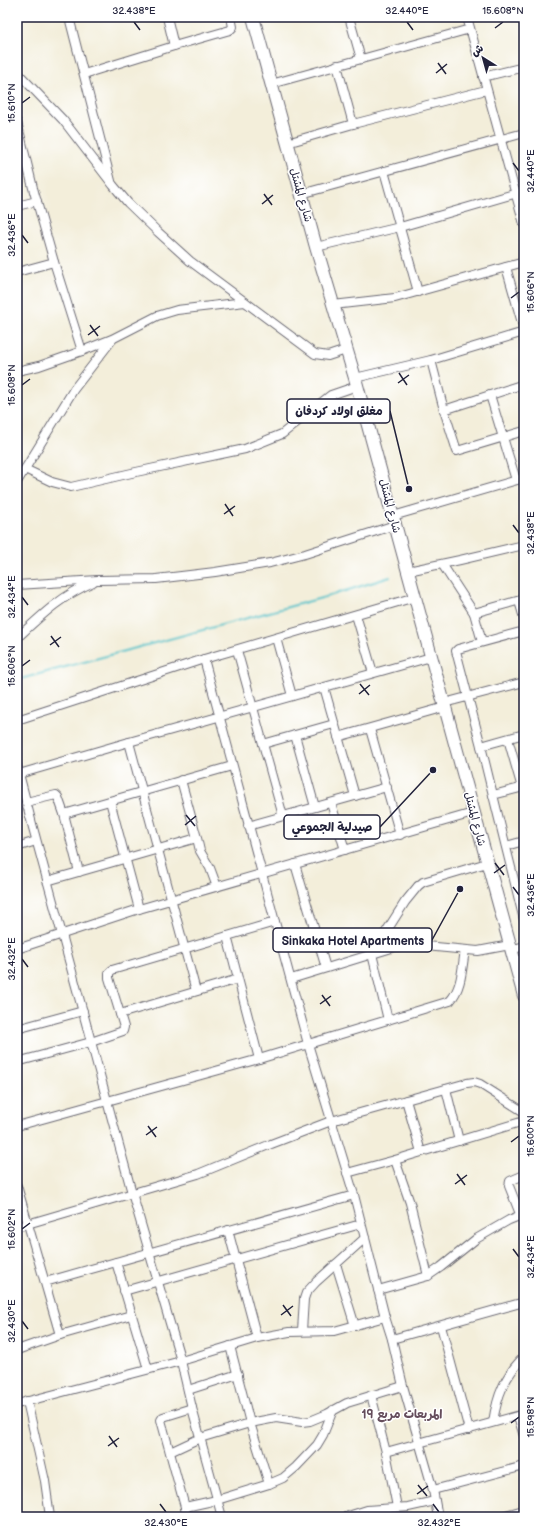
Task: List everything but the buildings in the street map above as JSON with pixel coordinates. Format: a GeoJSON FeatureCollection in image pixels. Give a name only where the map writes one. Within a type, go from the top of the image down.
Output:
{"type":"FeatureCollection","features":[{"type":"Feature","properties":{"kind":"street"},"geometry":{"type":"LineString","coordinates":[[69,17],[113,185]]}},
{"type":"Feature","properties":{"kind":"street"},"geometry":{"type":"LineString","coordinates":[[167,17],[174,46]]}},
{"type":"Feature","properties":{"kind":"street"},"geometry":{"type":"LineString","coordinates":[[84,74],[232,29],[231,17]]}},
{"type":"Feature","properties":{"kind":"street","name":"شارع المشتل"},"geometry":{"type":"LineString","coordinates":[[253,17],[286,143],[332,305],[356,382],[524,996]]}},
{"type":"Feature","properties":{"kind":"street"},"geometry":{"type":"LineString","coordinates":[[349,17],[362,59]]}},
{"type":"Feature","properties":{"kind":"street"},"geometry":{"type":"LineString","coordinates":[[468,17],[500,139],[520,192],[524,224]]}},
{"type":"Feature","properties":{"kind":"street"},"geometry":{"type":"LineString","coordinates":[[271,84],[470,29]]}},
{"type":"Feature","properties":{"kind":"street"},"geometry":{"type":"LineString","coordinates":[[337,65],[353,124]]}},
{"type":"Feature","properties":{"kind":"street"},"geometry":{"type":"LineString","coordinates":[[483,78],[524,67]]}},
{"type":"Feature","properties":{"kind":"street"},"geometry":{"type":"LineString","coordinates":[[17,72],[64,120],[128,203],[190,261],[315,354],[328,356],[346,350]]}},
{"type":"Feature","properties":{"kind":"street"},"geometry":{"type":"LineString","coordinates":[[286,143],[353,124],[486,90]]}},
{"type":"Feature","properties":{"kind":"street"},"geometry":{"type":"LineString","coordinates":[[17,122],[19,141],[54,262],[82,351]]}},
{"type":"Feature","properties":{"kind":"street"},"geometry":{"type":"LineString","coordinates":[[301,194],[524,133]]}},
{"type":"Feature","properties":{"kind":"street"},"geometry":{"type":"LineString","coordinates":[[384,171],[418,292]]}},
{"type":"Feature","properties":{"kind":"street"},"geometry":{"type":"LineString","coordinates":[[316,247],[400,227],[520,192]]}},
{"type":"Feature","properties":{"kind":"street"},"geometry":{"type":"LineString","coordinates":[[17,206],[37,201]]}},
{"type":"Feature","properties":{"kind":"street"},"geometry":{"type":"LineString","coordinates":[[17,272],[54,262]]}},
{"type":"Feature","properties":{"kind":"street"},"geometry":{"type":"LineString","coordinates":[[332,305],[395,298],[524,262]]}},
{"type":"Feature","properties":{"kind":"street"},"geometry":{"type":"LineString","coordinates":[[25,469],[52,482],[71,487],[245,449],[282,434],[331,395],[356,382],[524,331],[506,268]]}},
{"type":"Feature","properties":{"kind":"street"},"geometry":{"type":"LineString","coordinates":[[17,371],[39,366],[82,351],[112,339],[157,316],[177,310],[245,302]]}},
{"type":"Feature","properties":{"kind":"street"},"geometry":{"type":"LineString","coordinates":[[17,482],[74,389],[112,339]]}},
{"type":"Feature","properties":{"kind":"street"},"geometry":{"type":"LineString","coordinates":[[431,360],[444,410],[457,451],[524,431]]}},
{"type":"Feature","properties":{"kind":"street"},"geometry":{"type":"LineString","coordinates":[[444,410],[524,384]]}},
{"type":"Feature","properties":{"kind":"street"},"geometry":{"type":"LineString","coordinates":[[490,395],[516,480]]}},
{"type":"Feature","properties":{"kind":"street"},"geometry":{"type":"LineString","coordinates":[[17,585],[98,580],[156,579],[215,572],[270,563],[305,554],[394,520],[524,478]]}},
{"type":"Feature","properties":{"kind":"street"},"geometry":{"type":"LineString","coordinates":[[408,571],[524,545]]}},
{"type":"Feature","properties":{"kind":"street"},"geometry":{"type":"LineString","coordinates":[[442,564],[474,613],[482,642]]}},
{"type":"Feature","properties":{"kind":"street"},"geometry":{"type":"LineString","coordinates":[[17,638],[47,610],[64,597],[98,580]]}},
{"type":"Feature","properties":{"kind":"street"},"geometry":{"type":"LineString","coordinates":[[17,720],[204,659],[415,597]]}},
{"type":"Feature","properties":{"kind":"street"},"geometry":{"type":"LineString","coordinates":[[474,613],[521,600],[524,618]]}},
{"type":"Feature","properties":{"kind":"street"},"geometry":{"type":"LineString","coordinates":[[356,615],[373,673]]}},
{"type":"Feature","properties":{"kind":"street"},"geometry":{"type":"LineString","coordinates":[[524,631],[458,649],[456,651],[524,920]]}},
{"type":"Feature","properties":{"kind":"street"},"geometry":{"type":"LineString","coordinates":[[276,638],[292,696]]}},
{"type":"Feature","properties":{"kind":"street"},"geometry":{"type":"LineString","coordinates":[[237,650],[283,816]]}},
{"type":"Feature","properties":{"kind":"street"},"geometry":{"type":"LineString","coordinates":[[19,774],[431,657]]}},
{"type":"Feature","properties":{"kind":"street"},"geometry":{"type":"LineString","coordinates":[[204,659],[308,1044],[354,1196],[403,1386],[433,1490],[438,1517]]}},
{"type":"Feature","properties":{"kind":"street"},"geometry":{"type":"LineString","coordinates":[[338,737],[370,729],[468,697],[524,682]]}},
{"type":"Feature","properties":{"kind":"street"},"geometry":{"type":"LineString","coordinates":[[324,688],[355,796]]}},
{"type":"Feature","properties":{"kind":"street"},"geometry":{"type":"LineString","coordinates":[[263,744],[334,724]]}},
{"type":"Feature","properties":{"kind":"street"},"geometry":{"type":"LineString","coordinates":[[370,729],[400,835]]}},
{"type":"Feature","properties":{"kind":"street"},"geometry":{"type":"LineString","coordinates":[[481,746],[524,734]]}},
{"type":"Feature","properties":{"kind":"street"},"geometry":{"type":"LineString","coordinates":[[296,735],[315,807]]}},
{"type":"Feature","properties":{"kind":"street"},"geometry":{"type":"LineString","coordinates":[[493,795],[523,788],[508,739]]}},
{"type":"Feature","properties":{"kind":"street"},"geometry":{"type":"LineString","coordinates":[[129,742],[170,900],[196,991]]}},
{"type":"Feature","properties":{"kind":"street"},"geometry":{"type":"LineString","coordinates":[[17,766],[20,789],[26,802],[132,1193],[181,1361],[192,1408],[222,1517]]}},
{"type":"Feature","properties":{"kind":"street"},"geometry":{"type":"LineString","coordinates":[[64,814],[232,766]]}},
{"type":"Feature","properties":{"kind":"street"},"geometry":{"type":"LineString","coordinates":[[181,780],[200,851],[210,868],[217,887]]}},
{"type":"Feature","properties":{"kind":"street"},"geometry":{"type":"LineString","coordinates":[[248,826],[387,787]]}},
{"type":"Feature","properties":{"kind":"street"},"geometry":{"type":"LineString","coordinates":[[26,802],[56,795],[58,797],[79,872]]}},
{"type":"Feature","properties":{"kind":"street"},"geometry":{"type":"LineString","coordinates":[[110,801],[139,909]]}},
{"type":"Feature","properties":{"kind":"street"},"geometry":{"type":"LineString","coordinates":[[331,803],[345,850]]}},
{"type":"Feature","properties":{"kind":"street"},"geometry":{"type":"LineString","coordinates":[[17,949],[139,909],[473,813]]}},
{"type":"Feature","properties":{"kind":"street"},"geometry":{"type":"LineString","coordinates":[[47,881],[157,848],[197,838]]}},
{"type":"Feature","properties":{"kind":"street"},"geometry":{"type":"LineString","coordinates":[[17,847],[36,841]]}},
{"type":"Feature","properties":{"kind":"street"},"geometry":{"type":"LineString","coordinates":[[506,846],[524,841]]}},
{"type":"Feature","properties":{"kind":"street"},"geometry":{"type":"LineString","coordinates":[[388,1020],[372,954],[418,886],[423,882],[487,863]]}},
{"type":"Feature","properties":{"kind":"street"},"geometry":{"type":"LineString","coordinates":[[295,864],[326,968]]}},
{"type":"Feature","properties":{"kind":"street"},"geometry":{"type":"LineString","coordinates":[[17,1062],[123,1032],[124,1027],[108,978],[109,973],[112,970],[275,922]]}},
{"type":"Feature","properties":{"kind":"street"},"geometry":{"type":"LineString","coordinates":[[227,936],[259,1059]]}},
{"type":"Feature","properties":{"kind":"street"},"geometry":{"type":"LineString","coordinates":[[291,979],[395,948],[415,946],[478,951],[524,946]]}},
{"type":"Feature","properties":{"kind":"street"},"geometry":{"type":"LineString","coordinates":[[17,1126],[259,1059],[450,1001],[456,995],[460,985],[465,950]]}},
{"type":"Feature","properties":{"kind":"street"},"geometry":{"type":"LineString","coordinates":[[120,1014],[238,979]]}},
{"type":"Feature","properties":{"kind":"street"},"geometry":{"type":"LineString","coordinates":[[17,1029],[83,1011]]}},
{"type":"Feature","properties":{"kind":"street"},"geometry":{"type":"LineString","coordinates":[[17,1227],[198,1174],[271,1144],[331,1122],[467,1083],[474,1082],[480,1084],[524,1112]]}},
{"type":"Feature","properties":{"kind":"street"},"geometry":{"type":"LineString","coordinates":[[446,1089],[459,1141]]}},
{"type":"Feature","properties":{"kind":"street"},"geometry":{"type":"LineString","coordinates":[[406,1100],[421,1152]]}},
{"type":"Feature","properties":{"kind":"street"},"geometry":{"type":"LineString","coordinates":[[347,1173],[524,1121]]}},
{"type":"Feature","properties":{"kind":"street"},"geometry":{"type":"LineString","coordinates":[[395,1160],[410,1203],[428,1276]]}},
{"type":"Feature","properties":{"kind":"street"},"geometry":{"type":"LineString","coordinates":[[524,1175],[513,1179],[509,1183],[509,1186],[523,1215],[524,1224]]}},
{"type":"Feature","properties":{"kind":"street"},"geometry":{"type":"LineString","coordinates":[[17,1186],[60,1335]]}},
{"type":"Feature","properties":{"kind":"street"},"geometry":{"type":"LineString","coordinates":[[45,1282],[354,1196]]}},
{"type":"Feature","properties":{"kind":"street"},"geometry":{"type":"LineString","coordinates":[[378,1290],[428,1276],[476,1239],[509,1220],[523,1215]]}},
{"type":"Feature","properties":{"kind":"street"},"geometry":{"type":"LineString","coordinates":[[124,1291],[361,1224]]}},
{"type":"Feature","properties":{"kind":"street"},"geometry":{"type":"LineString","coordinates":[[228,1230],[257,1338]]}},
{"type":"Feature","properties":{"kind":"street"},"geometry":{"type":"LineString","coordinates":[[302,1331],[304,1299],[306,1293],[316,1282],[365,1238]]}},
{"type":"Feature","properties":{"kind":"street"},"geometry":{"type":"LineString","coordinates":[[116,1262],[148,1369]]}},
{"type":"Feature","properties":{"kind":"street"},"geometry":{"type":"LineString","coordinates":[[336,1264],[354,1326]]}},
{"type":"Feature","properties":{"kind":"street"},"geometry":{"type":"LineString","coordinates":[[392,1339],[524,1302]]}},
{"type":"Feature","properties":{"kind":"street"},"geometry":{"type":"LineString","coordinates":[[17,1350],[60,1335],[131,1315]]}},
{"type":"Feature","properties":{"kind":"street"},"geometry":{"type":"LineString","coordinates":[[17,1404],[181,1361],[257,1338],[289,1332],[325,1332],[385,1318]]}},
{"type":"Feature","properties":{"kind":"street"},"geometry":{"type":"LineString","coordinates":[[441,1326],[469,1430]]}},
{"type":"Feature","properties":{"kind":"street"},"geometry":{"type":"LineString","coordinates":[[230,1346],[250,1423],[269,1484]]}},
{"type":"Feature","properties":{"kind":"street"},"geometry":{"type":"LineString","coordinates":[[493,1422],[498,1395],[507,1377],[524,1357]]}},
{"type":"Feature","properties":{"kind":"street"},"geometry":{"type":"LineString","coordinates":[[188,1390],[238,1374]]}},
{"type":"Feature","properties":{"kind":"street"},"geometry":{"type":"LineString","coordinates":[[170,1452],[200,1438],[250,1423],[276,1418],[302,1422],[310,1421],[347,1403],[403,1386]]}},
{"type":"Feature","properties":{"kind":"street"},"geometry":{"type":"LineString","coordinates":[[371,1395],[386,1452],[397,1507]]}},
{"type":"Feature","properties":{"kind":"street"},"geometry":{"type":"LineString","coordinates":[[27,1401],[45,1480],[50,1517]]}},
{"type":"Feature","properties":{"kind":"street"},"geometry":{"type":"LineString","coordinates":[[186,1517],[185,1507],[161,1419],[192,1408]]}},
{"type":"Feature","properties":{"kind":"street"},"geometry":{"type":"LineString","coordinates":[[185,1507],[218,1500],[283,1478],[310,1453],[323,1435],[333,1410]]}},
{"type":"Feature","properties":{"kind":"street"},"geometry":{"type":"LineString","coordinates":[[386,1452],[521,1415],[524,1436]]}},
{"type":"Feature","properties":{"kind":"street"},"geometry":{"type":"LineString","coordinates":[[433,1490],[524,1466]]}},
{"type":"Feature","properties":{"kind":"street"},"geometry":{"type":"LineString","coordinates":[[345,1517],[367,1510],[435,1501]]}},
{"type":"Feature","properties":{"kind":"street"},"geometry":{"type":"LineString","coordinates":[[506,1517],[524,1512]]}},
{"type":"Feature","properties":{"kind":"waterway"},"geometry":{"type":"LineString","coordinates":[[17,680],[329,596],[390,577]]}},
{"type":"Feature","properties":{"kind":"place","name":"مغلق اولاد كردفان"},"geometry":{"type":"Point","coordinates":[409,489]}},
{"type":"Feature","properties":{"kind":"place","name":"صيدلية الجموعي"},"geometry":{"type":"Point","coordinates":[433,770]}},
{"type":"Feature","properties":{"kind":"place","name":"Sinkaka Hotel Apartments"},"geometry":{"type":"Point","coordinates":[460,889]}},
{"type":"Feature","properties":{"kind":"district","name":"المربعات مربع 19"},"geometry":{"type":"Point","coordinates":[402,1414]}}]}
